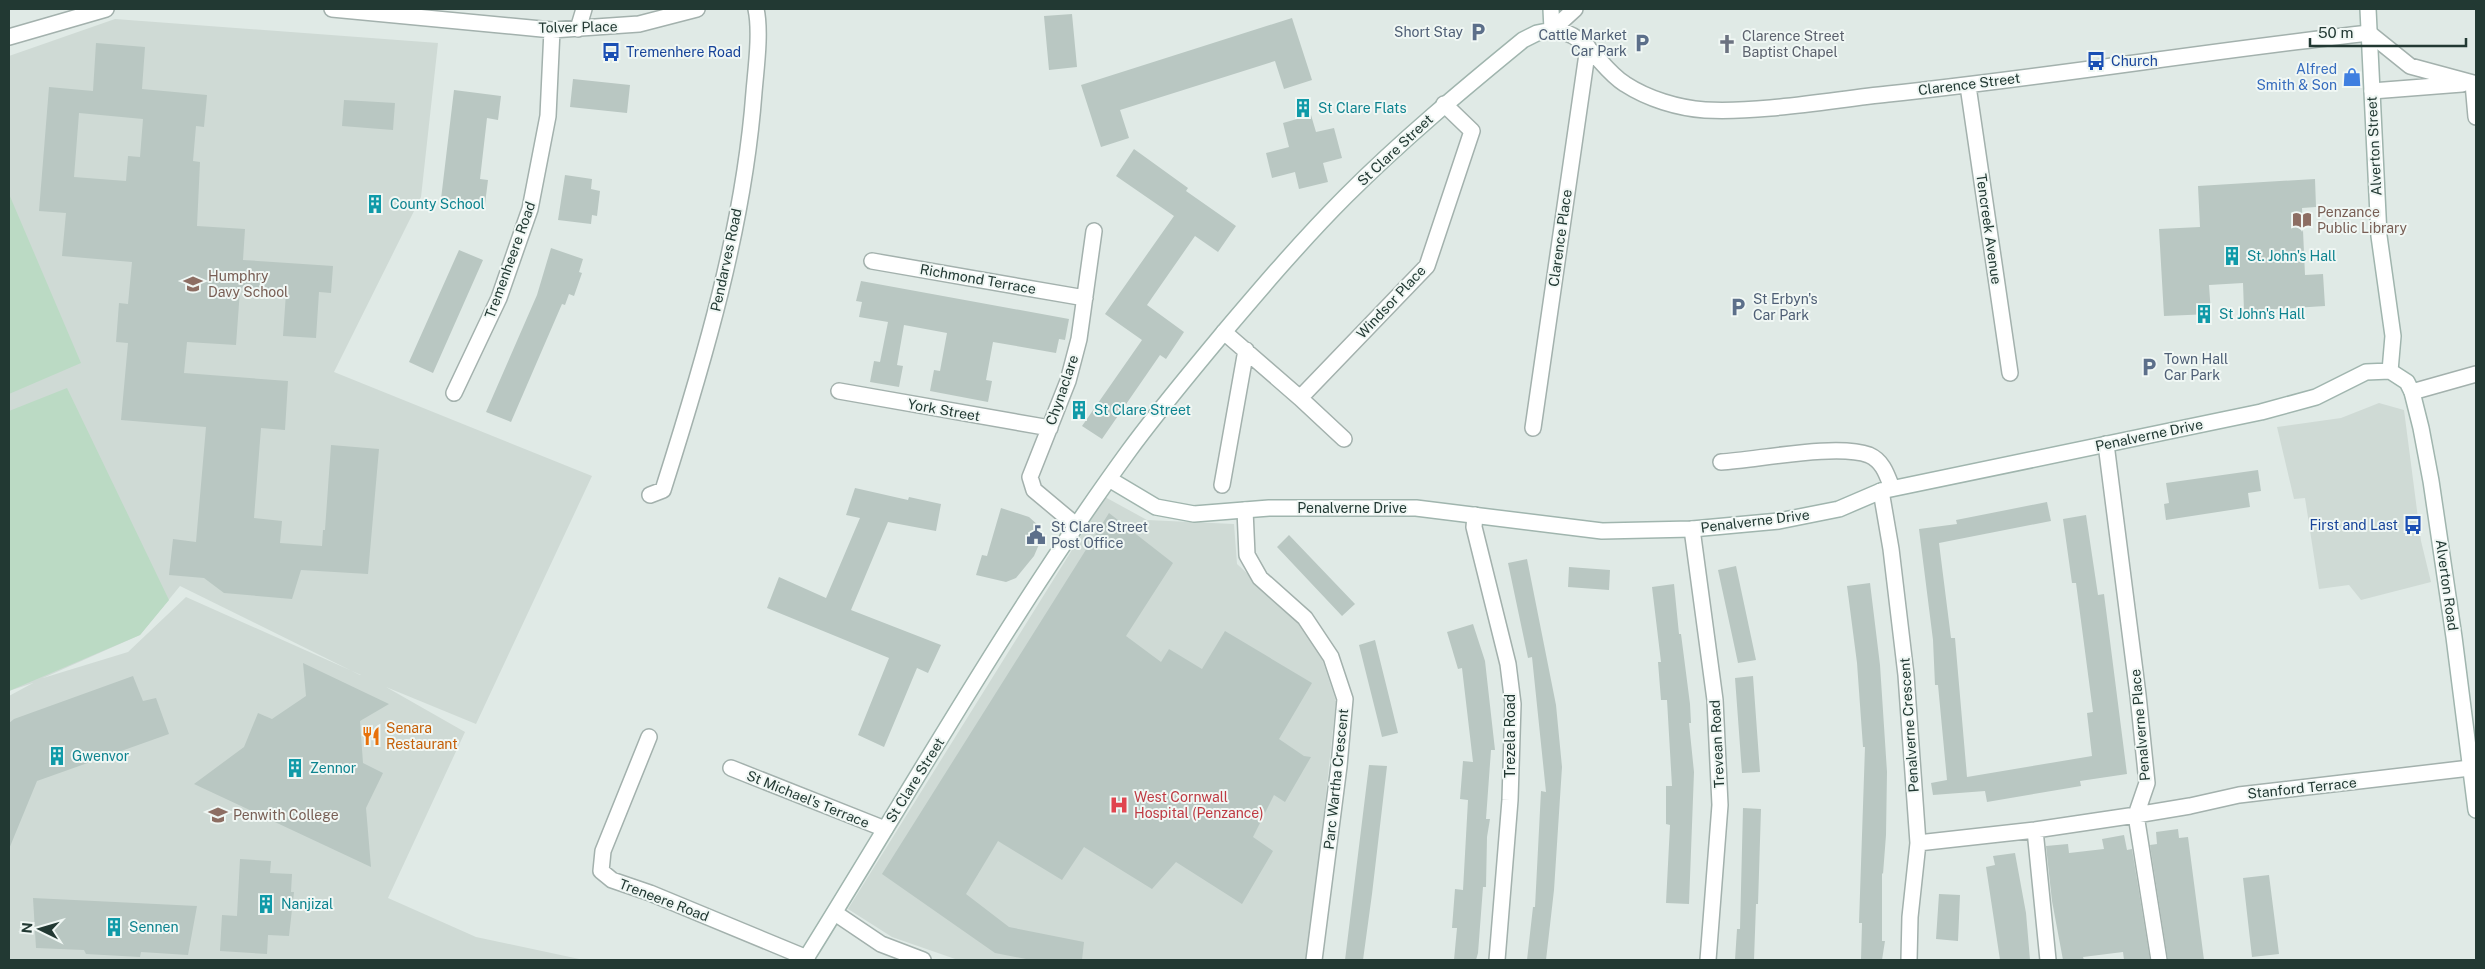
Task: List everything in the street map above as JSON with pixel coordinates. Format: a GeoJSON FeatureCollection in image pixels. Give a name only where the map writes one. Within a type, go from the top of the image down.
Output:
{"type":"FeatureCollection","features":[{"type":"Feature","properties":{"kind":"street"},"geometry":{"type":"LineString","coordinates":[[9,37],[106,9]]}},
{"type":"Feature","properties":{"kind":"street","name":"Tolver Place"},"geometry":{"type":"LineString","coordinates":[[332,9],[459,14],[552,30],[638,24],[697,9]]}},
{"type":"Feature","properties":{"kind":"street"},"geometry":{"type":"LineString","coordinates":[[578,29],[584,9]]}},
{"type":"Feature","properties":{"kind":"street","name":"Pendarves Road"},"geometry":{"type":"LineString","coordinates":[[650,495],[663,490],[716,312],[742,186],[751,126],[756,66],[756,9]]}},
{"type":"Feature","properties":{"kind":"street"},"geometry":{"type":"LineString","coordinates":[[1551,9],[1552,30]]}},
{"type":"Feature","properties":{"kind":"street"},"geometry":{"type":"LineString","coordinates":[[1552,30],[1575,9]]}},
{"type":"Feature","properties":{"kind":"street","name":"Alverton Street"},"geometry":{"type":"LineString","coordinates":[[2368,9],[2379,236],[2393,336],[2390,371]]}},
{"type":"Feature","properties":{"kind":"street","name":"Tremenheere Road"},"geometry":{"type":"LineString","coordinates":[[454,393],[499,298],[530,209],[548,116],[552,30]]}},
{"type":"Feature","properties":{"kind":"street","name":"Clarence Street"},"geometry":{"type":"LineString","coordinates":[[1552,30],[1569,33],[1588,47],[1624,84],[1657,101],[1705,110],[1761,108],[1968,86],[2369,33]]}},
{"type":"Feature","properties":{"kind":"street","name":"St Clare Street"},"geometry":{"type":"LineString","coordinates":[[806,959],[1009,629],[1109,479],[1188,375],[1272,275],[1344,198],[1444,104],[1523,40],[1537,33],[1552,30]]}},
{"type":"Feature","properties":{"kind":"street"},"geometry":{"type":"LineString","coordinates":[[2369,33],[2410,66],[2475,83]]}},
{"type":"Feature","properties":{"kind":"street","name":"Clarence Place"},"geometry":{"type":"LineString","coordinates":[[1533,428],[1588,47]]}},
{"type":"Feature","properties":{"kind":"street"},"geometry":{"type":"LineString","coordinates":[[2372,91],[2475,83]]}},
{"type":"Feature","properties":{"kind":"street"},"geometry":{"type":"LineString","coordinates":[[2475,83],[2476,117]]}},
{"type":"Feature","properties":{"kind":"street","name":"Tencreek Avenue"},"geometry":{"type":"LineString","coordinates":[[1968,86],[2010,373]]}},
{"type":"Feature","properties":{"kind":"street","name":"Windsor Place"},"geometry":{"type":"LineString","coordinates":[[1300,398],[1427,266],[1472,131],[1444,104]]}},
{"type":"Feature","properties":{"kind":"street","name":"Chynaclare"},"geometry":{"type":"LineString","coordinates":[[1077,526],[1034,490],[1030,478],[1068,381],[1079,339],[1094,231]]}},
{"type":"Feature","properties":{"kind":"street","name":"Richmond Terrace"},"geometry":{"type":"LineString","coordinates":[[872,261],[1085,298]]}},
{"type":"Feature","properties":{"kind":"street"},"geometry":{"type":"LineString","coordinates":[[1224,332],[1344,439]]}},
{"type":"Feature","properties":{"kind":"street"},"geometry":{"type":"LineString","coordinates":[[1222,485],[1246,350]]}},
{"type":"Feature","properties":{"kind":"street","name":"Alverton Road"},"geometry":{"type":"LineString","coordinates":[[2390,371],[2407,382],[2412,392],[2421,428],[2435,507],[2454,637],[2476,810]]}},
{"type":"Feature","properties":{"kind":"street","name":"Penalverne Drive"},"geometry":{"type":"LineString","coordinates":[[1109,479],[1156,507],[1194,514],[1269,508],[1416,508],[1602,531],[1692,529],[1779,521],[1839,509],[1887,490],[2261,412],[2316,397],[2366,372],[2390,371]]}},
{"type":"Feature","properties":{"kind":"street"},"geometry":{"type":"LineString","coordinates":[[2412,392],[2476,374]]}},
{"type":"Feature","properties":{"kind":"street","name":"York Street"},"geometry":{"type":"LineString","coordinates":[[839,391],[1050,428]]}},
{"type":"Feature","properties":{"kind":"street","name":"Penalverne Place"},"geometry":{"type":"LineString","coordinates":[[2106,444],[2138,695],[2147,783],[2136,815]]}},
{"type":"Feature","properties":{"kind":"street","name":"Penalverne Crescent"},"geometry":{"type":"LineString","coordinates":[[1720,462],[1848,450],[1870,456],[1884,468],[1891,549],[1906,676],[1918,843],[1910,917],[1909,960]]}},
{"type":"Feature","properties":{"kind":"street","name":"Parc Wartha Crescent"},"geometry":{"type":"LineString","coordinates":[[1245,510],[1247,555],[1260,578],[1305,618],[1331,657],[1345,699],[1338,776],[1314,960]]}},
{"type":"Feature","properties":{"kind":"street","name":"Trezela Road"},"geometry":{"type":"LineString","coordinates":[[1474,515],[1474,527],[1508,664],[1513,704],[1510,800],[1497,960]]}},
{"type":"Feature","properties":{"kind":"street","name":"Trevean Road"},"geometry":{"type":"LineString","coordinates":[[1692,529],[1716,700],[1720,805],[1708,960]]}},
{"type":"Feature","properties":{"kind":"street","name":"Treneere Road"},"geometry":{"type":"LineString","coordinates":[[649,737],[603,851],[601,871],[612,880],[650,893],[806,959]]}},
{"type":"Feature","properties":{"kind":"street","name":"St Michael's Terrace"},"geometry":{"type":"LineString","coordinates":[[731,768],[886,829]]}},
{"type":"Feature","properties":{"kind":"street","name":"Stanford Terrace"},"geometry":{"type":"LineString","coordinates":[[2136,815],[2239,795],[2470,768]]}},
{"type":"Feature","properties":{"kind":"street"},"geometry":{"type":"LineString","coordinates":[[1918,843],[2035,830],[2136,815],[2159,960]]}},
{"type":"Feature","properties":{"kind":"street"},"geometry":{"type":"LineString","coordinates":[[2035,830],[2048,960]]}},
{"type":"Feature","properties":{"kind":"street"},"geometry":{"type":"LineString","coordinates":[[835,913],[881,944],[923,960]]}},
{"type":"Feature","properties":{"kind":"shaded area","name":"Humphry Davy School"},"geometry":{"type":"Polygon","coordinates":[[[115,19],[438,43],[421,197],[334,372],[592,476],[476,724],[386,687],[465,732],[388,898],[476,937],[584,960],[9,960],[9,696],[33,683],[9,691],[9,56],[115,19]],[[180,586],[140,635],[43,678],[128,652],[186,597],[351,670],[180,586]]]}},
{"type":"Feature","properties":{"kind":"shaded area"},"geometry":{"type":"Polygon","coordinates":[[[2379,403],[2404,410],[2421,541],[2431,582],[2361,600],[2349,585],[2319,589],[2305,498],[2294,499],[2277,427],[2341,418],[2379,403]]]}},
{"type":"Feature","properties":{"kind":"shaded area","name":"West Cornwall Hospital (Penzance)"},"geometry":{"type":"Polygon","coordinates":[[[1105,497],[1147,520],[1234,524],[1237,564],[1301,623],[1320,653],[1336,701],[1308,960],[958,960],[892,937],[848,909],[1105,497]]]}},
{"type":"Feature","properties":{"kind":"green space"},"geometry":{"type":"Polygon","coordinates":[[[9,194],[81,363],[9,394],[9,194]]]}},
{"type":"Feature","properties":{"kind":"green space"},"geometry":{"type":"Polygon","coordinates":[[[67,388],[169,600],[140,635],[9,691],[9,411],[67,388]]]}},
{"type":"Feature","properties":{"kind":"building"},"geometry":{"type":"Polygon","coordinates":[[[1072,14],[1077,67],[1049,70],[1044,16],[1072,14]]]}},
{"type":"Feature","properties":{"kind":"building"},"geometry":{"type":"Polygon","coordinates":[[[1292,18],[1312,80],[1284,89],[1275,61],[1120,110],[1129,138],[1101,147],[1081,85],[1292,18]]]}},
{"type":"Feature","properties":{"kind":"building"},"geometry":{"type":"Polygon","coordinates":[[[96,43],[145,47],[142,89],[207,95],[204,127],[196,126],[193,161],[200,162],[197,226],[245,229],[243,260],[333,266],[331,293],[319,292],[316,338],[283,336],[286,293],[240,290],[236,345],[187,342],[184,373],[288,381],[285,430],[261,428],[254,518],[282,521],[280,543],[322,546],[323,530],[325,530],[331,445],[379,449],[368,574],[301,570],[292,599],[224,593],[204,578],[169,575],[173,539],[196,542],[206,427],[121,420],[128,343],[116,342],[119,303],[128,304],[132,262],[62,256],[66,213],[39,211],[49,87],[93,91],[96,43]],[[79,113],[74,177],[126,181],[128,156],[140,157],[143,119],[79,113]]]}},
{"type":"Feature","properties":{"kind":"building"},"geometry":{"type":"Polygon","coordinates":[[[573,79],[630,85],[627,113],[570,107],[573,79]]]}},
{"type":"Feature","properties":{"kind":"building"},"geometry":{"type":"Polygon","coordinates":[[[454,90],[501,96],[498,120],[487,118],[480,179],[488,180],[485,204],[441,199],[454,90]]]}},
{"type":"Feature","properties":{"kind":"building"},"geometry":{"type":"Polygon","coordinates":[[[344,100],[395,103],[393,130],[342,126],[344,100]]]}},
{"type":"Feature","properties":{"kind":"building"},"geometry":{"type":"Polygon","coordinates":[[[1311,115],[1316,132],[1334,128],[1342,158],[1323,163],[1328,182],[1299,189],[1295,172],[1272,178],[1266,153],[1289,147],[1283,123],[1311,115]]]}},
{"type":"Feature","properties":{"kind":"building"},"geometry":{"type":"Polygon","coordinates":[[[1134,149],[1188,188],[1186,191],[1236,226],[1218,252],[1195,236],[1147,305],[1184,332],[1166,359],[1160,355],[1102,439],[1082,426],[1142,340],[1105,314],[1174,216],[1116,176],[1134,149]]]}},
{"type":"Feature","properties":{"kind":"building"},"geometry":{"type":"Polygon","coordinates":[[[565,175],[592,179],[591,189],[600,191],[597,216],[592,215],[591,224],[558,220],[565,175]]]}},
{"type":"Feature","properties":{"kind":"building","name":"St. John's Hall"},"geometry":{"type":"Polygon","coordinates":[[[2315,179],[2316,207],[2302,208],[2305,275],[2323,274],[2325,306],[2244,311],[2243,283],[2209,285],[2211,314],[2164,316],[2159,229],[2200,227],[2198,186],[2315,179]]]}},
{"type":"Feature","properties":{"kind":"building"},"geometry":{"type":"Polygon","coordinates":[[[551,248],[583,259],[579,272],[582,273],[574,296],[569,294],[565,305],[562,304],[511,422],[486,412],[537,295],[551,248]]]}},
{"type":"Feature","properties":{"kind":"building"},"geometry":{"type":"Polygon","coordinates":[[[459,250],[483,260],[433,373],[409,362],[459,250]]]}},
{"type":"Feature","properties":{"kind":"building"},"geometry":{"type":"Polygon","coordinates":[[[861,281],[1069,319],[1065,340],[1059,339],[1056,353],[993,342],[986,380],[992,381],[988,402],[930,391],[934,370],[940,371],[947,333],[904,325],[897,365],[903,366],[899,387],[870,382],[874,361],[880,362],[888,322],[859,317],[862,302],[856,301],[861,281]]]}},
{"type":"Feature","properties":{"kind":"building"},"geometry":{"type":"Polygon","coordinates":[[[2258,470],[2261,491],[2248,493],[2250,507],[2166,520],[2164,504],[2169,503],[2166,483],[2258,470]]]}},
{"type":"Feature","properties":{"kind":"building"},"geometry":{"type":"Polygon","coordinates":[[[855,488],[908,500],[909,497],[941,504],[936,531],[888,522],[851,610],[941,645],[928,673],[917,668],[884,747],[858,735],[889,658],[767,608],[779,577],[826,598],[860,518],[846,515],[855,488]]]}},
{"type":"Feature","properties":{"kind":"building"},"geometry":{"type":"Polygon","coordinates":[[[2047,502],[2051,521],[1939,543],[1951,638],[1955,638],[1967,777],[2092,756],[2087,713],[2093,712],[2076,583],[2072,583],[2063,519],[2086,515],[2098,595],[2104,594],[2127,774],[2080,781],[2081,786],[1987,802],[1985,791],[1933,795],[1931,783],[1947,780],[1938,685],[1935,685],[1933,640],[1919,529],[1957,524],[1956,520],[2047,502]]]}},
{"type":"Feature","properties":{"kind":"building"},"geometry":{"type":"Polygon","coordinates":[[[1001,508],[1029,517],[1039,526],[1041,533],[1040,542],[1034,556],[1016,578],[1006,582],[976,575],[982,555],[987,556],[1001,508]]]}},
{"type":"Feature","properties":{"kind":"building"},"geometry":{"type":"Polygon","coordinates":[[[1109,513],[1173,563],[1126,636],[1161,662],[1169,649],[1202,669],[1225,631],[1312,683],[1279,739],[1304,756],[1311,757],[1285,802],[1274,795],[1253,837],[1273,851],[1242,904],[1176,862],[1152,889],[1084,847],[1062,880],[998,841],[966,894],[1009,927],[1084,942],[1082,960],[1031,960],[995,953],[882,874],[1109,513]]]}},
{"type":"Feature","properties":{"kind":"building"},"geometry":{"type":"Polygon","coordinates":[[[1289,535],[1355,604],[1342,616],[1277,547],[1289,535]]]}},
{"type":"Feature","properties":{"kind":"building"},"geometry":{"type":"Polygon","coordinates":[[[1527,559],[1556,705],[1562,767],[1554,890],[1546,960],[1527,960],[1533,907],[1535,907],[1541,791],[1546,792],[1532,657],[1528,658],[1508,563],[1527,559]]]}},
{"type":"Feature","properties":{"kind":"building"},"geometry":{"type":"Polygon","coordinates":[[[1736,566],[1756,660],[1738,663],[1718,570],[1736,566]]]}},
{"type":"Feature","properties":{"kind":"building"},"geometry":{"type":"Polygon","coordinates":[[[1569,567],[1610,570],[1609,590],[1568,587],[1569,567]]]}},
{"type":"Feature","properties":{"kind":"building"},"geometry":{"type":"Polygon","coordinates":[[[1870,583],[1880,665],[1887,772],[1886,835],[1882,873],[1882,941],[1885,941],[1882,960],[1861,960],[1862,923],[1859,923],[1865,747],[1863,747],[1857,663],[1847,586],[1870,583]]]}},
{"type":"Feature","properties":{"kind":"building"},"geometry":{"type":"Polygon","coordinates":[[[1674,584],[1679,634],[1681,634],[1690,704],[1691,723],[1689,723],[1694,772],[1689,904],[1666,903],[1670,825],[1666,824],[1666,786],[1672,786],[1667,700],[1661,700],[1658,662],[1661,662],[1652,587],[1674,584]]]}},
{"type":"Feature","properties":{"kind":"building"},"geometry":{"type":"Polygon","coordinates":[[[1473,624],[1485,661],[1495,750],[1491,750],[1486,819],[1490,819],[1487,837],[1486,887],[1483,887],[1478,953],[1476,960],[1454,960],[1457,928],[1452,928],[1455,889],[1463,890],[1468,800],[1460,799],[1463,761],[1473,762],[1462,668],[1458,669],[1447,632],[1473,624]]]}},
{"type":"Feature","properties":{"kind":"building"},"geometry":{"type":"Polygon","coordinates":[[[1375,640],[1398,733],[1382,737],[1359,645],[1375,640]]]}},
{"type":"Feature","properties":{"kind":"building","name":"Zennor"},"geometry":{"type":"Polygon","coordinates":[[[303,663],[389,704],[360,721],[363,763],[383,773],[366,808],[371,867],[194,784],[244,747],[258,713],[272,719],[306,696],[303,663]]]}},
{"type":"Feature","properties":{"kind":"building","name":"Gwenvor"},"geometry":{"type":"Polygon","coordinates":[[[133,676],[143,701],[156,698],[169,734],[37,781],[9,849],[9,723],[14,719],[133,676]]]}},
{"type":"Feature","properties":{"kind":"building"},"geometry":{"type":"Polygon","coordinates":[[[1753,676],[1760,772],[1742,773],[1735,678],[1753,676]]]}},
{"type":"Feature","properties":{"kind":"building"},"geometry":{"type":"Polygon","coordinates":[[[1369,765],[1387,766],[1372,894],[1363,960],[1345,960],[1369,765]]]}},
{"type":"Feature","properties":{"kind":"building"},"geometry":{"type":"Polygon","coordinates":[[[1743,808],[1761,809],[1754,960],[1735,960],[1737,929],[1740,929],[1743,808]]]}},
{"type":"Feature","properties":{"kind":"building"},"geometry":{"type":"Polygon","coordinates":[[[2178,829],[2179,838],[2188,837],[2204,960],[2168,960],[2150,845],[2157,844],[2156,832],[2178,829]]]}},
{"type":"Feature","properties":{"kind":"building"},"geometry":{"type":"Polygon","coordinates":[[[2124,835],[2127,850],[2132,849],[2150,960],[2124,960],[2123,952],[2083,957],[2084,960],[2063,960],[2052,901],[2046,846],[2068,844],[2069,853],[2104,849],[2102,839],[2124,835]]]}},
{"type":"Feature","properties":{"kind":"building"},"geometry":{"type":"Polygon","coordinates":[[[2015,853],[2026,913],[2030,960],[2000,960],[1986,867],[1995,865],[1993,856],[2015,853]]]}},
{"type":"Feature","properties":{"kind":"building","name":"Nanjizal"},"geometry":{"type":"Polygon","coordinates":[[[240,859],[271,861],[270,873],[292,874],[291,892],[294,892],[289,936],[268,935],[267,954],[220,951],[222,915],[237,916],[240,859]]]}},
{"type":"Feature","properties":{"kind":"building"},"geometry":{"type":"Polygon","coordinates":[[[2269,875],[2279,954],[2252,957],[2243,878],[2269,875]]]}},
{"type":"Feature","properties":{"kind":"building"},"geometry":{"type":"Polygon","coordinates":[[[1939,894],[1960,895],[1958,941],[1936,939],[1939,894]]]}},
{"type":"Feature","properties":{"kind":"building","name":"Sennen"},"geometry":{"type":"Polygon","coordinates":[[[33,898],[197,906],[188,955],[141,952],[140,957],[86,954],[84,950],[36,948],[33,898]]]}},
{"type":"Feature","properties":{"kind":"place","name":"Short Stay"},"geometry":{"type":"Point","coordinates":[1478,32]}},
{"type":"Feature","properties":{"kind":"place","name":"Cattle Market Car Park"},"geometry":{"type":"Point","coordinates":[1642,43]}},
{"type":"Feature","properties":{"kind":"place","name":"Clarence Street Baptist Chapel"},"geometry":{"type":"Point","coordinates":[1727,44]}},
{"type":"Feature","properties":{"kind":"place","name":"Tremenhere Road"},"geometry":{"type":"Point","coordinates":[611,52]}},
{"type":"Feature","properties":{"kind":"place","name":"Church"},"geometry":{"type":"Point","coordinates":[2096,61]}},
{"type":"Feature","properties":{"kind":"place","name":"Alfred Smith & Son"},"geometry":{"type":"Point","coordinates":[2352,77]}},
{"type":"Feature","properties":{"kind":"place","name":"St Clare Flats"},"geometry":{"type":"Point","coordinates":[1303,108]}},
{"type":"Feature","properties":{"kind":"place","name":"County School"},"geometry":{"type":"Point","coordinates":[375,204]}},
{"type":"Feature","properties":{"kind":"place","name":"Penzance Public Library"},"geometry":{"type":"Point","coordinates":[2302,220]}},
{"type":"Feature","properties":{"kind":"place","name":"St. John's Hall"},"geometry":{"type":"Point","coordinates":[2232,256]}},
{"type":"Feature","properties":{"kind":"place","name":"Humphry Davy School"},"geometry":{"type":"Point","coordinates":[193,284]}},
{"type":"Feature","properties":{"kind":"place","name":"St Erbyn's Car Park"},"geometry":{"type":"Point","coordinates":[1738,307]}},
{"type":"Feature","properties":{"kind":"place","name":"St John's Hall"},"geometry":{"type":"Point","coordinates":[2204,314]}},
{"type":"Feature","properties":{"kind":"place","name":"Town Hall Car Park"},"geometry":{"type":"Point","coordinates":[2149,367]}},
{"type":"Feature","properties":{"kind":"place","name":"St Clare Street"},"geometry":{"type":"Point","coordinates":[1079,410]}},
{"type":"Feature","properties":{"kind":"place","name":"First and Last"},"geometry":{"type":"Point","coordinates":[2413,525]}},
{"type":"Feature","properties":{"kind":"place","name":"St Clare Street Post Office"},"geometry":{"type":"Point","coordinates":[1036,535]}},
{"type":"Feature","properties":{"kind":"place","name":"Senara Restaurant"},"geometry":{"type":"Point","coordinates":[371,736]}},
{"type":"Feature","properties":{"kind":"place","name":"Gwenvor"},"geometry":{"type":"Point","coordinates":[57,756]}},
{"type":"Feature","properties":{"kind":"place","name":"Zennor"},"geometry":{"type":"Point","coordinates":[295,768]}},
{"type":"Feature","properties":{"kind":"place","name":"West Cornwall Hospital (Penzance)"},"geometry":{"type":"Point","coordinates":[1119,805]}},
{"type":"Feature","properties":{"kind":"place","name":"Penwith College"},"geometry":{"type":"Point","coordinates":[218,815]}},
{"type":"Feature","properties":{"kind":"place","name":"Nanjizal"},"geometry":{"type":"Point","coordinates":[266,904]}},
{"type":"Feature","properties":{"kind":"place","name":"Sennen"},"geometry":{"type":"Point","coordinates":[114,927]}}]}
